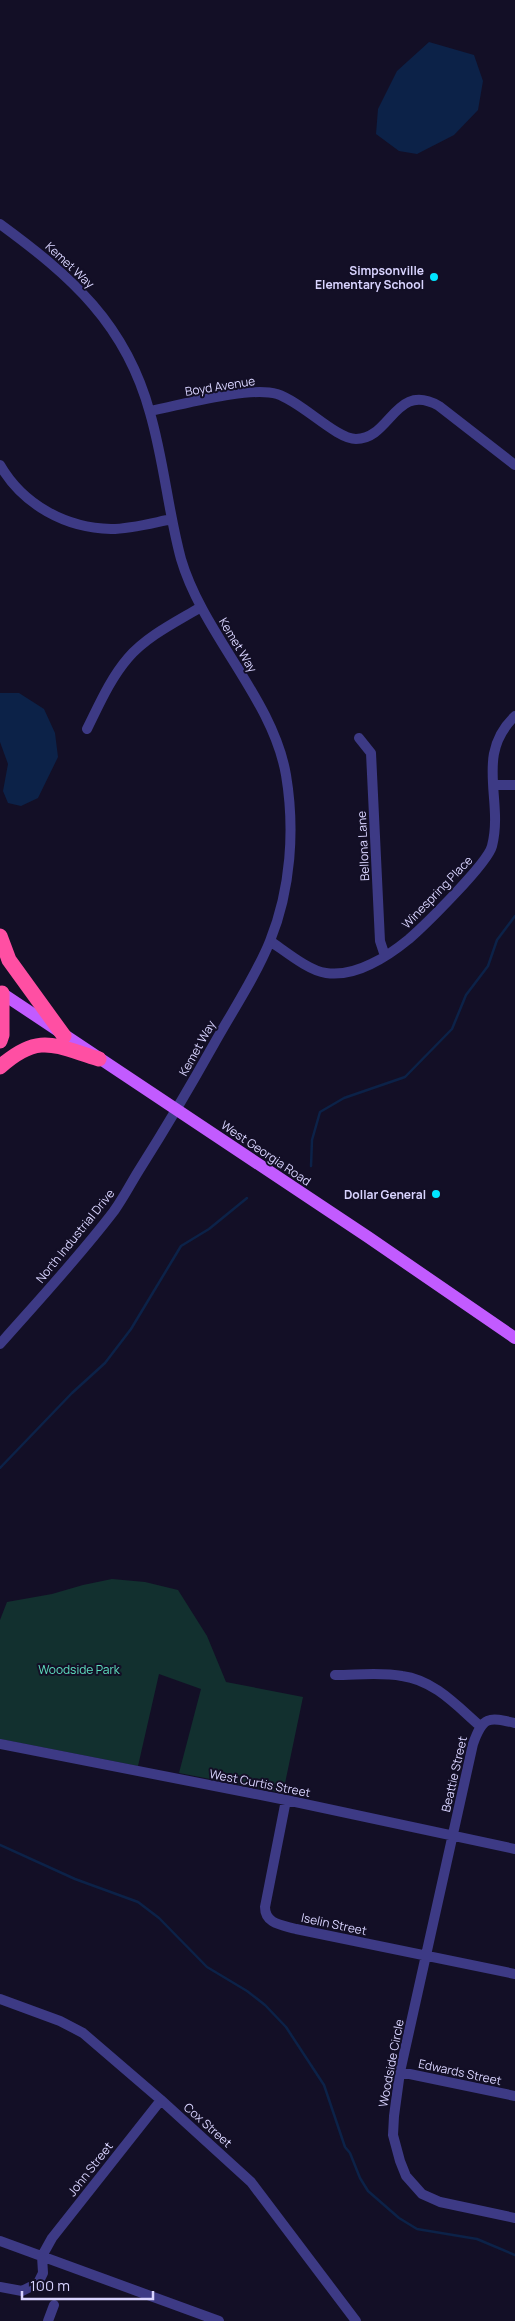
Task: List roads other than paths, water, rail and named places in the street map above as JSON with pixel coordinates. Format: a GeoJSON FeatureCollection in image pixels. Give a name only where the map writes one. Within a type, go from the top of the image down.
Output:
{"type":"FeatureCollection","features":[{"type":"Feature","properties":{"kind":"highway"},"geometry":{"type":"LineString","coordinates":[[0,936],[9,960],[64,1036]]}},
{"type":"Feature","properties":{"kind":"highway"},"geometry":{"type":"LineString","coordinates":[[0,1041],[2,1035],[1,993]]}},
{"type":"Feature","properties":{"kind":"highway"},"geometry":{"type":"LineString","coordinates":[[0,1067],[14,1054],[28,1046],[46,1043],[99,1059]]}},
{"type":"Feature","properties":{"kind":"main road","name":"West Georgia Road"},"geometry":{"type":"LineString","coordinates":[[1,993],[368,1237],[515,1338]]}},
{"type":"Feature","properties":{"kind":"street","name":"Kemet Way"},"geometry":{"type":"LineString","coordinates":[[0,224],[45,258],[76,285],[114,331],[136,370],[150,411],[182,562],[201,607],[254,695],[273,736],[286,773],[291,839],[282,901],[270,941],[176,1111]]}},
{"type":"Feature","properties":{"kind":"street","name":"Boyd Avenue"},"geometry":{"type":"LineString","coordinates":[[150,411],[240,394],[264,392],[278,394],[294,402],[308,410],[338,434],[356,439],[366,436],[375,430],[405,404],[414,399],[425,399],[439,406],[515,465]]}},
{"type":"Feature","properties":{"kind":"street"},"geometry":{"type":"LineString","coordinates":[[0,465],[12,484],[27,499],[74,524],[113,529],[172,519]]}},
{"type":"Feature","properties":{"kind":"street"},"geometry":{"type":"LineString","coordinates":[[87,729],[112,680],[128,658],[147,640],[201,607]]}},
{"type":"Feature","properties":{"kind":"street","name":"Winespring Place"},"geometry":{"type":"LineString","coordinates":[[270,941],[300,961],[324,973],[347,973],[371,964],[409,939],[480,866],[492,847],[496,812],[491,760],[498,738],[515,716]]}},
{"type":"Feature","properties":{"kind":"street","name":"Bellona Lane"},"geometry":{"type":"LineString","coordinates":[[359,738],[371,753],[380,941],[385,956]]}},
{"type":"Feature","properties":{"kind":"street"},"geometry":{"type":"LineString","coordinates":[[494,785],[515,785]]}},
{"type":"Feature","properties":{"kind":"street","name":"North Industrial Drive"},"geometry":{"type":"LineString","coordinates":[[0,1344],[114,1210],[176,1111]]}},
{"type":"Feature","properties":{"kind":"street"},"geometry":{"type":"LineString","coordinates":[[335,1675],[402,1676],[424,1682],[445,1695],[480,1726]]}},
{"type":"Feature","properties":{"kind":"street","name":"Beattie Street"},"geometry":{"type":"LineString","coordinates":[[453,1836],[468,1759],[480,1726],[485,1721],[493,1719],[515,1723]]}},
{"type":"Feature","properties":{"kind":"street","name":"West Curtis Street"},"geometry":{"type":"LineString","coordinates":[[0,1744],[286,1800],[515,1849]]}},
{"type":"Feature","properties":{"kind":"street","name":"Iselin Street"},"geometry":{"type":"LineString","coordinates":[[286,1800],[265,1907],[268,1918],[275,1923],[296,1929],[515,1974]]}},
{"type":"Feature","properties":{"kind":"street","name":"Woodside Circle"},"geometry":{"type":"LineString","coordinates":[[453,1836],[400,2072],[394,2116],[394,2135],[400,2162],[412,2184],[428,2197],[440,2202],[515,2218]]}},
{"type":"Feature","properties":{"kind":"street","name":"Cox Street"},"geometry":{"type":"LineString","coordinates":[[0,1999],[60,2021],[83,2033],[161,2100],[250,2182],[356,2321]]}},
{"type":"Feature","properties":{"kind":"street","name":"Edwards Street"},"geometry":{"type":"LineString","coordinates":[[400,2072],[515,2096]]}},
{"type":"Feature","properties":{"kind":"street","name":"John Street"},"geometry":{"type":"LineString","coordinates":[[42,2256],[52,2238],[161,2100]]}},
{"type":"Feature","properties":{"kind":"street"},"geometry":{"type":"LineString","coordinates":[[0,2241],[219,2321]]}},
{"type":"Feature","properties":{"kind":"street"},"geometry":{"type":"LineString","coordinates":[[0,2287],[22,2291],[38,2283],[43,2273],[42,2256]]}},
{"type":"Feature","properties":{"kind":"street"},"geometry":{"type":"LineString","coordinates":[[48,2321],[54,2305]]}},
{"type":"Feature","properties":{"kind":"water"},"geometry":{"type":"Polygon","coordinates":[[[429,42],[474,55],[483,81],[478,110],[454,135],[417,154],[399,151],[376,134],[378,109],[397,71],[429,42]]]}},
{"type":"Feature","properties":{"kind":"water"},"geometry":{"type":"Polygon","coordinates":[[[0,693],[19,693],[44,709],[55,733],[58,757],[38,798],[21,806],[8,803],[3,791],[8,764],[0,742],[0,693]]]}},
{"type":"Feature","properties":{"kind":"waterway"},"geometry":{"type":"LineString","coordinates":[[311,1166],[312,1140],[320,1112],[344,1098],[405,1077],[452,1029],[466,995],[488,966],[497,940],[515,916]]}},
{"type":"Feature","properties":{"kind":"waterway"},"geometry":{"type":"LineString","coordinates":[[0,1468],[72,1393],[105,1363],[131,1329],[181,1246],[209,1229],[247,1198]]}},
{"type":"Feature","properties":{"kind":"waterway"},"geometry":{"type":"LineString","coordinates":[[0,1845],[75,1879],[138,1902],[159,1918],[207,1967],[247,1991],[265,2005],[286,2027],[324,2085],[345,2147],[350,2153],[360,2178],[368,2191],[399,2218],[417,2229],[477,2239],[515,2255]]}},
{"type":"Feature","properties":{"kind":"place","name":"Simpsonville Elementary School"},"geometry":{"type":"Point","coordinates":[434,277]}},
{"type":"Feature","properties":{"kind":"place","name":"Dollar General"},"geometry":{"type":"Point","coordinates":[436,1194]}},
{"type":"Feature","properties":{"kind":"park label","name":"Woodside Park"},"geometry":{"type":"Point","coordinates":[79,1669]}}]}
